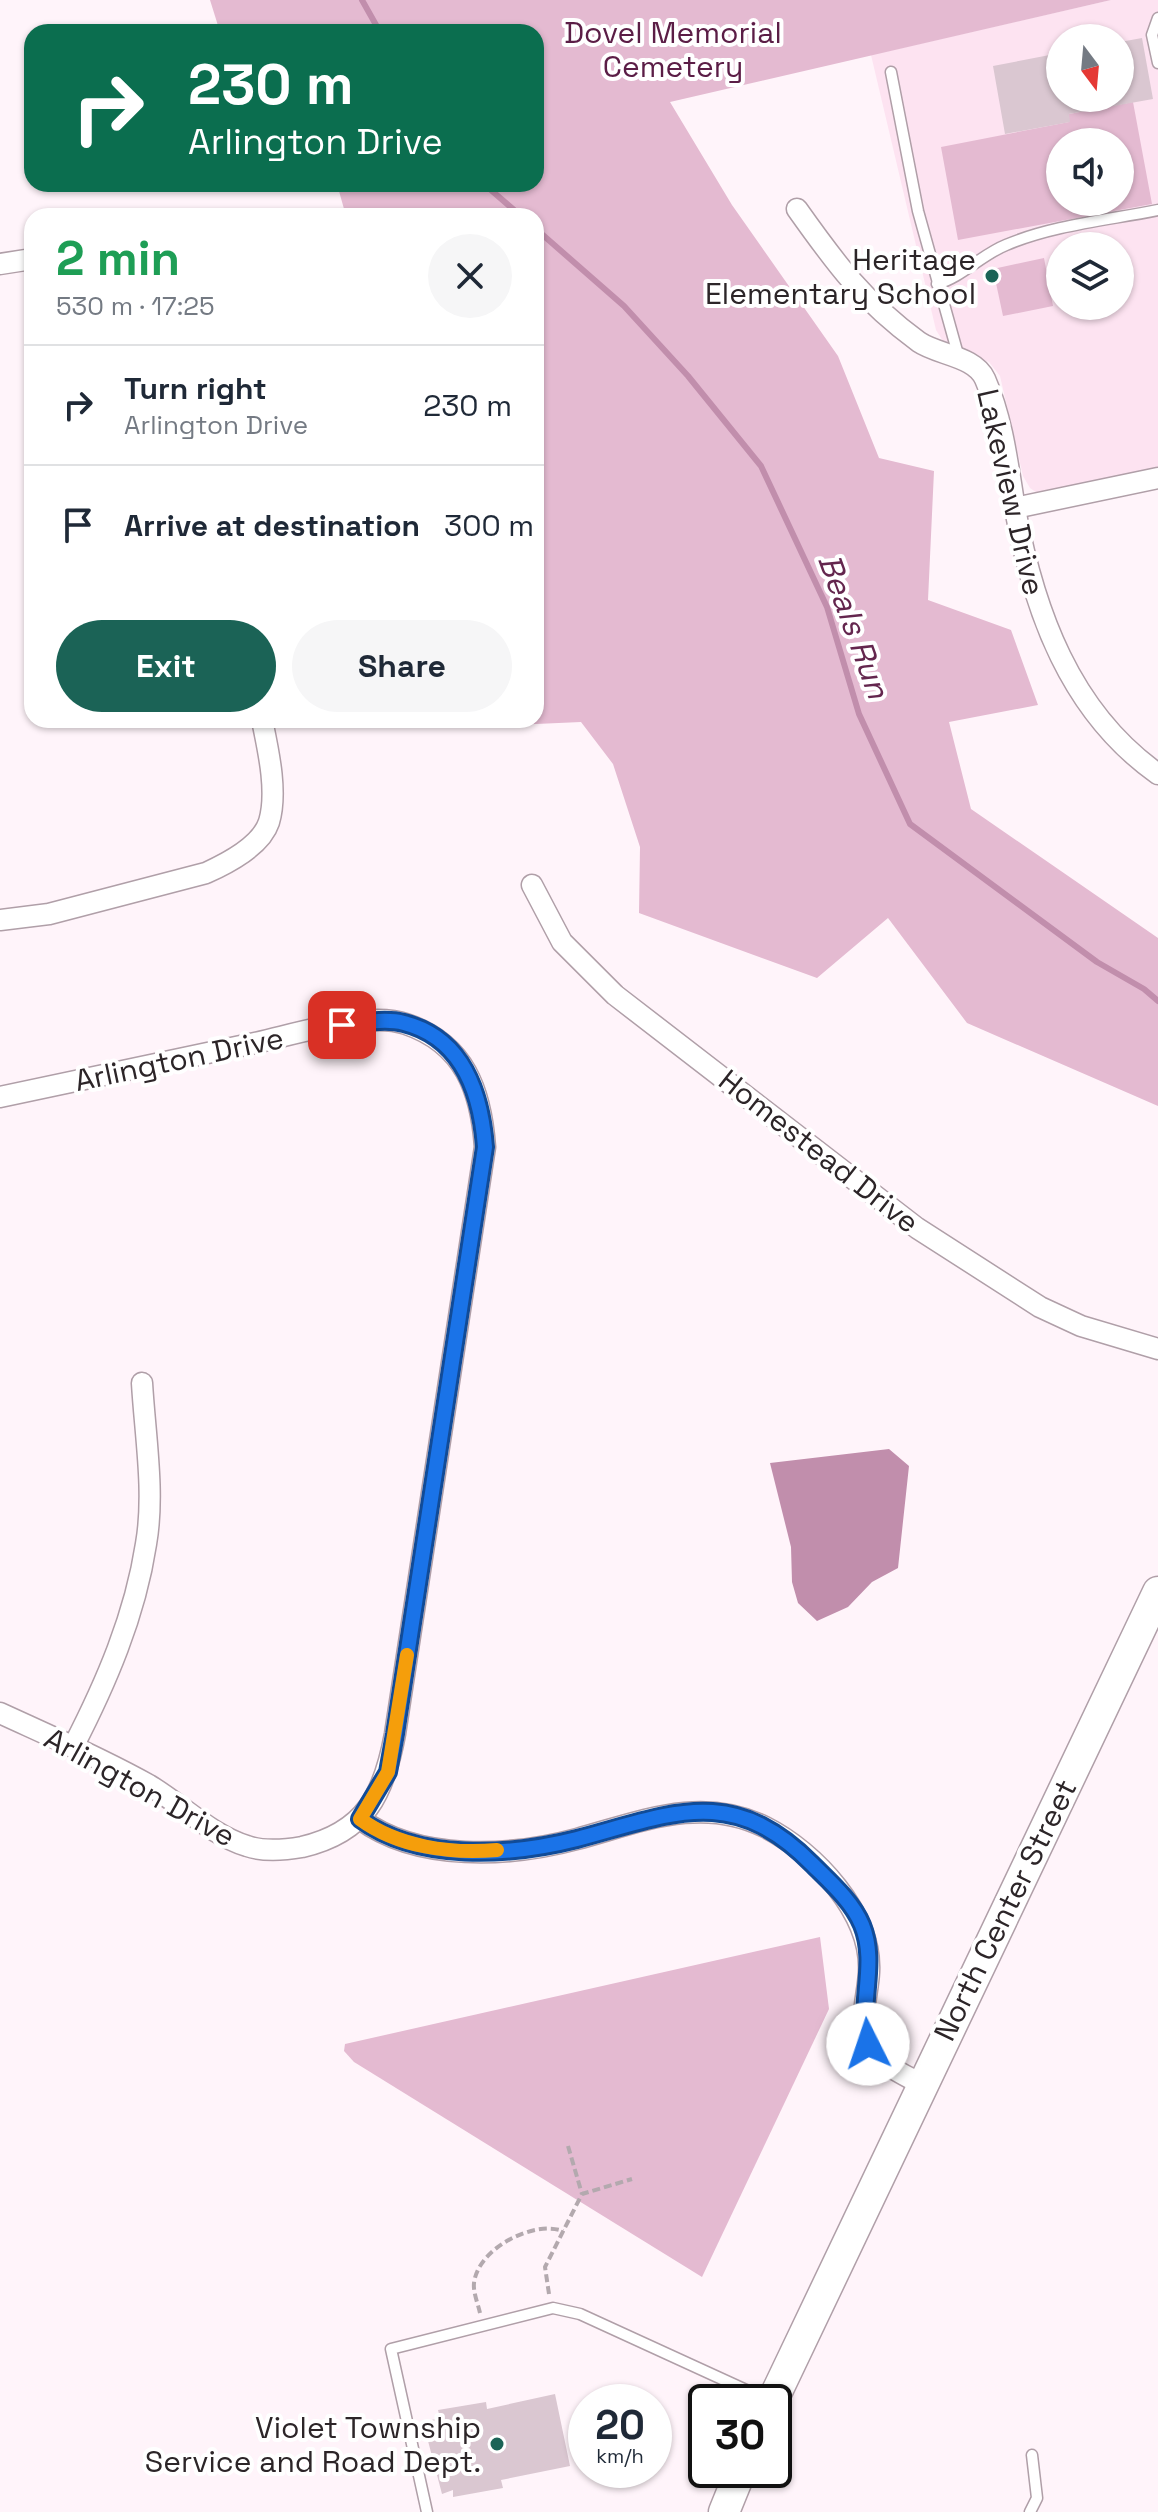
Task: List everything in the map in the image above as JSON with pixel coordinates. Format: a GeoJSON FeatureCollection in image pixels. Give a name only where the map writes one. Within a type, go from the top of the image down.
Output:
{"type":"FeatureCollection","features":[{"type":"Feature","properties":{"kind":"main road","name":"North Center Street"},"geometry":{"type":"LineString","coordinates":[[780,2384],[1158,1592]]}},
{"type":"Feature","properties":{"kind":"main road"},"geometry":{"type":"LineString","coordinates":[[724,2512],[734,2488]]}},
{"type":"Feature","properties":{"kind":"street","name":"Lakeview Drive"},"geometry":{"type":"LineString","coordinates":[[797,209],[838,267],[879,313],[929,349],[959,358],[984,375],[1002,435],[1040,616],[1067,671],[1104,722],[1158,774]]}},
{"type":"Feature","properties":{"kind":"street"},"geometry":{"type":"LineString","coordinates":[[0,264],[24,260]]}},
{"type":"Feature","properties":{"kind":"street"},"geometry":{"type":"LineString","coordinates":[[1015,508],[1158,478]]}},
{"type":"Feature","properties":{"kind":"street"},"geometry":{"type":"LineString","coordinates":[[0,920],[49,914],[206,873],[230,861],[252,844],[269,823],[270,769],[263,728]]}},
{"type":"Feature","properties":{"kind":"street","name":"Homestead Drive"},"geometry":{"type":"LineString","coordinates":[[532,885],[562,942],[615,995],[917,1228],[1040,1307],[1081,1326],[1158,1349]]}},
{"type":"Feature","properties":{"kind":"street","name":"Arlington Drive"},"geometry":{"type":"LineString","coordinates":[[0,1097],[342,1025],[403,1022],[426,1033],[453,1053],[471,1078],[482,1108],[485,1147],[388,1772],[360,1819],[318,1843],[290,1849],[248,1847],[148,1785],[0,1713]]}},
{"type":"Feature","properties":{"kind":"street"},"geometry":{"type":"LineString","coordinates":[[73,1747],[116,1661],[147,1543],[148,1496],[142,1383]]}},
{"type":"Feature","properties":{"kind":"street"},"geometry":{"type":"LineString","coordinates":[[360,1819],[401,1842],[489,1851],[563,1842],[665,1813],[719,1814],[746,1819],[768,1828],[799,1851],[844,1896],[861,1921],[869,1946],[864,2025],[868,2044],[891,2067],[921,2084]]}},
{"type":"Feature","properties":{"kind":"lane"},"geometry":{"type":"LineString","coordinates":[[1158,18],[1152,35],[1158,63]]}},
{"type":"Feature","properties":{"kind":"lane"},"geometry":{"type":"LineString","coordinates":[[891,72],[918,211],[959,358]]}},
{"type":"Feature","properties":{"kind":"lane"},"geometry":{"type":"LineString","coordinates":[[937,284],[952,280],[973,262],[1008,244],[1158,210]]}},
{"type":"Feature","properties":{"kind":"lane"},"geometry":{"type":"LineString","coordinates":[[427,2512],[391,2349],[553,2308],[580,2314],[733,2384]]}},
{"type":"Feature","properties":{"kind":"lane"},"geometry":{"type":"LineString","coordinates":[[1030,2512],[1037,2498],[1032,2455]]}},
{"type":"Feature","properties":{"kind":"path"},"geometry":{"type":"LineString","coordinates":[[553,2308],[545,2267],[582,2194],[568,2146]]}},
{"type":"Feature","properties":{"kind":"path"},"geometry":{"type":"LineString","coordinates":[[582,2194],[632,2179]]}},
{"type":"Feature","properties":{"kind":"path"},"geometry":{"type":"LineString","coordinates":[[482,2325],[474,2284],[479,2270],[493,2252],[528,2231],[550,2226],[563,2231]]}},
{"type":"Feature","properties":{"kind":"shaded area","name":"Heritage Elementary School"},"geometry":{"type":"Polygon","coordinates":[[[1111,0],[1158,0],[1158,472],[1040,495],[1030,488],[1023,476],[1000,376],[989,362],[946,346],[936,330],[871,55],[1111,0]]]}},
{"type":"Feature","properties":{"kind":"shaded area"},"geometry":{"type":"Polygon","coordinates":[[[889,1449],[909,1466],[898,1568],[872,1582],[848,1607],[817,1621],[798,1603],[792,1582],[791,1547],[770,1463],[889,1449]]]}},
{"type":"Feature","properties":{"kind":"green space","name":"Dovel Memorial Cemetery"},"geometry":{"type":"Polygon","coordinates":[[[210,0],[1111,0],[670,102],[732,205],[838,356],[879,458],[934,471],[928,600],[1011,630],[1038,705],[949,722],[971,809],[1158,938],[1158,1106],[967,1023],[888,918],[817,978],[639,913],[640,847],[613,764],[581,722],[544,724],[544,208],[344,208],[339,192],[544,192],[544,24],[218,24],[210,0]]]}},
{"type":"Feature","properties":{"kind":"green space"},"geometry":{"type":"Polygon","coordinates":[[[1134,107],[1152,204],[1134,207],[1134,128],[1046,128],[1046,216],[1087,216],[958,240],[941,147],[1069,122],[1069,114],[1134,112],[1134,107]]]}},
{"type":"Feature","properties":{"kind":"green space"},"geometry":{"type":"Polygon","coordinates":[[[1044,258],[1046,307],[1003,316],[993,269],[1044,258]]]}},
{"type":"Feature","properties":{"kind":"green space"},"geometry":{"type":"Polygon","coordinates":[[[820,1937],[829,2009],[702,2277],[354,2062],[344,2051],[345,2044],[820,1937]]]}},
{"type":"Feature","properties":{"kind":"building"},"geometry":{"type":"Polygon","coordinates":[[[1142,38],[1153,99],[1134,102],[1134,39],[1142,38]]]}},
{"type":"Feature","properties":{"kind":"building"},"geometry":{"type":"Polygon","coordinates":[[[1046,56],[1046,112],[1080,112],[1069,114],[1070,122],[1005,134],[993,66],[1046,56]]]}},
{"type":"Feature","properties":{"kind":"building","name":"Violet Township Service and Road Dept."},"geometry":{"type":"Polygon","coordinates":[[[555,2394],[568,2466],[501,2480],[503,2488],[453,2497],[453,2490],[442,2494],[423,2422],[440,2418],[438,2410],[486,2402],[487,2409],[555,2394]]]}},
{"type":"Feature","properties":{"kind":"waterway","name":"Beals Run"},"geometry":{"type":"LineString","coordinates":[[362,0],[376,24]]}},
{"type":"Feature","properties":{"kind":"waterway","name":"Beals Run"},"geometry":{"type":"LineString","coordinates":[[493,192],[512,208]]}},
{"type":"Feature","properties":{"kind":"waterway","name":"Beals Run"},"geometry":{"type":"LineString","coordinates":[[544,236],[624,306],[688,376],[761,466],[827,607],[859,714],[910,824],[1097,962],[1144,989],[1158,1001]]}},
{"type":"Feature","properties":{"kind":"slow traffic"},"geometry":{"type":"LineString","coordinates":[[407,1655],[388,1772],[378,1794],[360,1819],[378,1832],[401,1842],[456,1850],[497,1850]]}},
{"type":"Feature","properties":{"kind":"place","name":"Heritage Elementary School"},"geometry":{"type":"Point","coordinates":[992,276]}},
{"type":"Feature","properties":{"kind":"place","name":"Violet Township Service and Road Dept."},"geometry":{"type":"Point","coordinates":[497,2444]}},
{"type":"Feature","properties":{"kind":"route"},"geometry":{"type":"LineString","coordinates":[[342,1025],[403,1022],[426,1033],[453,1053],[471,1078],[482,1108],[485,1147],[388,1772],[378,1794],[360,1819],[378,1832],[401,1842],[489,1851],[563,1842],[665,1813],[719,1814],[746,1819],[768,1828],[799,1851],[844,1896],[861,1921],[869,1946],[864,2025],[868,2044]]}}]}
